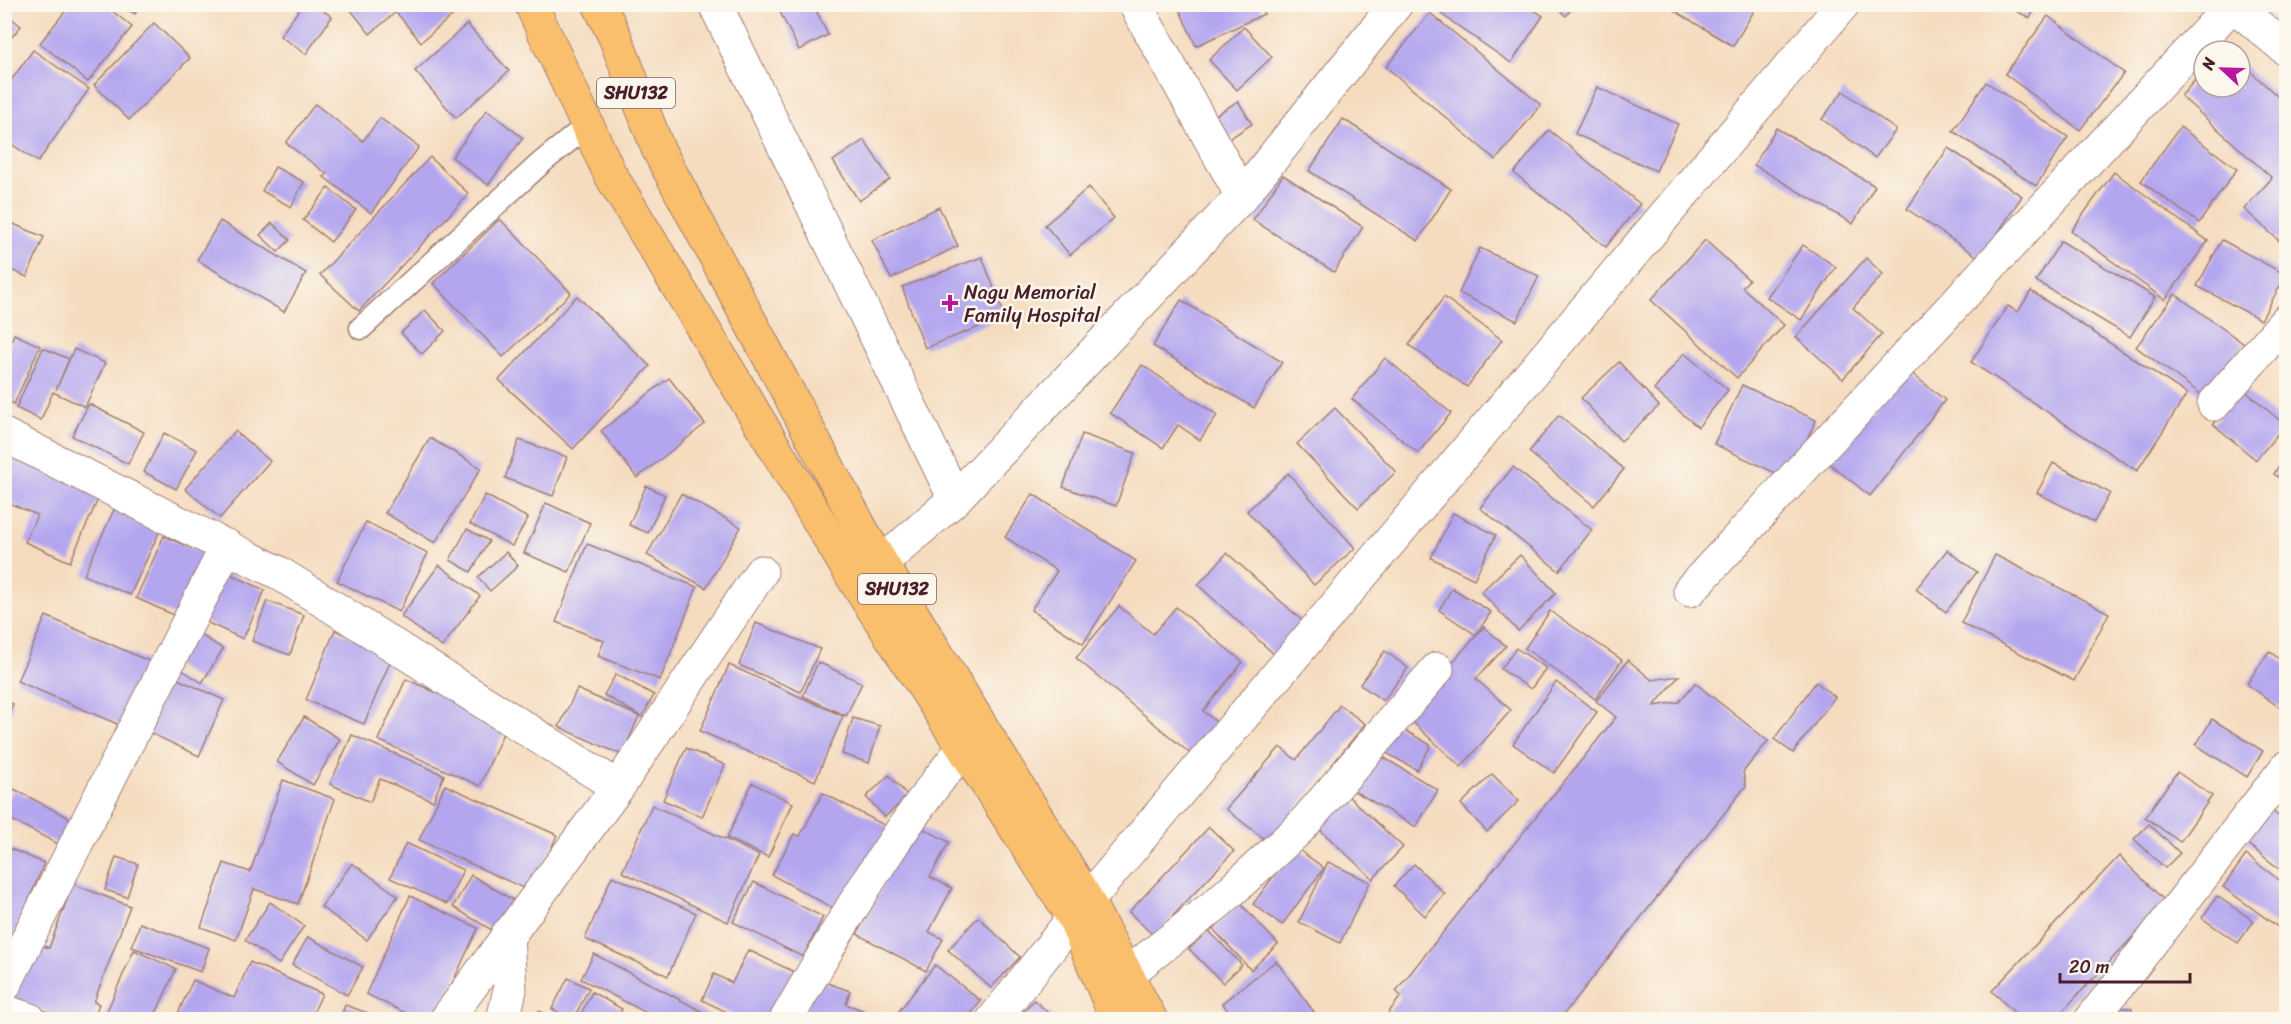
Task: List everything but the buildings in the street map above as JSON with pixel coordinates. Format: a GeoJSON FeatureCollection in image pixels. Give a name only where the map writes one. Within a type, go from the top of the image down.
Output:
{"type":"FeatureCollection","features":[{"type":"Feature","properties":{"kind":"main road","name":"SHU132"},"geometry":{"type":"LineString","coordinates":[[531,4],[610,174],[857,584],[963,748],[1127,974],[1151,1020]]}},
{"type":"Feature","properties":{"kind":"main road","name":"SHU132"},"geometry":{"type":"LineString","coordinates":[[599,4],[615,37],[658,149],[881,563],[1080,910],[1117,1020]]}},
{"type":"Feature","properties":{"kind":"street"},"geometry":{"type":"LineString","coordinates":[[514,4],[567,80]]}},
{"type":"Feature","properties":{"kind":"street"},"geometry":{"type":"LineString","coordinates":[[605,4],[615,37]]}},
{"type":"Feature","properties":{"kind":"street"},"geometry":{"type":"LineString","coordinates":[[715,4],[955,500]]}},
{"type":"Feature","properties":{"kind":"street"},"geometry":{"type":"LineString","coordinates":[[1135,4],[1242,196]]}},
{"type":"Feature","properties":{"kind":"street"},"geometry":{"type":"LineString","coordinates":[[857,584],[955,500],[1242,196],[1396,4]]}},
{"type":"Feature","properties":{"kind":"street"},"geometry":{"type":"LineString","coordinates":[[993,1020],[1080,910],[1843,4]]}},
{"type":"Feature","properties":{"kind":"street"},"geometry":{"type":"LineString","coordinates":[[1690,591],[2233,5],[2286,49]]}},
{"type":"Feature","properties":{"kind":"street"},"geometry":{"type":"LineString","coordinates":[[2214,404],[2286,321]]}},
{"type":"Feature","properties":{"kind":"street"},"geometry":{"type":"LineString","coordinates":[[4,435],[279,573],[618,788]]}},
{"type":"Feature","properties":{"kind":"street"},"geometry":{"type":"LineString","coordinates":[[4,986],[227,546]]}},
{"type":"Feature","properties":{"kind":"street"},"geometry":{"type":"LineString","coordinates":[[446,1020],[618,788],[760,572]]}},
{"type":"Feature","properties":{"kind":"street"},"geometry":{"type":"LineString","coordinates":[[1127,974],[1219,902],[1299,829],[1437,669]]}},
{"type":"Feature","properties":{"kind":"street"},"geometry":{"type":"LineString","coordinates":[[786,1020],[876,870],[927,792],[963,748]]}},
{"type":"Feature","properties":{"kind":"street"},"geometry":{"type":"LineString","coordinates":[[2091,1020],[2286,768]]}},
{"type":"Feature","properties":{"kind":"street"},"geometry":{"type":"LineString","coordinates":[[503,1020],[510,990],[507,935]]}},
{"type":"Feature","properties":{"kind":"street"},"geometry":{"type":"LineString","coordinates":[[4,1011],[30,1020]]}},
{"type":"Feature","properties":{"kind":"lane"},"geometry":{"type":"LineString","coordinates":[[361,328],[541,163],[588,125]]}},
{"type":"Feature","properties":{"kind":"place","name":"Nagu Memorial Family Hospital"},"geometry":{"type":"Point","coordinates":[950,303]}}]}
